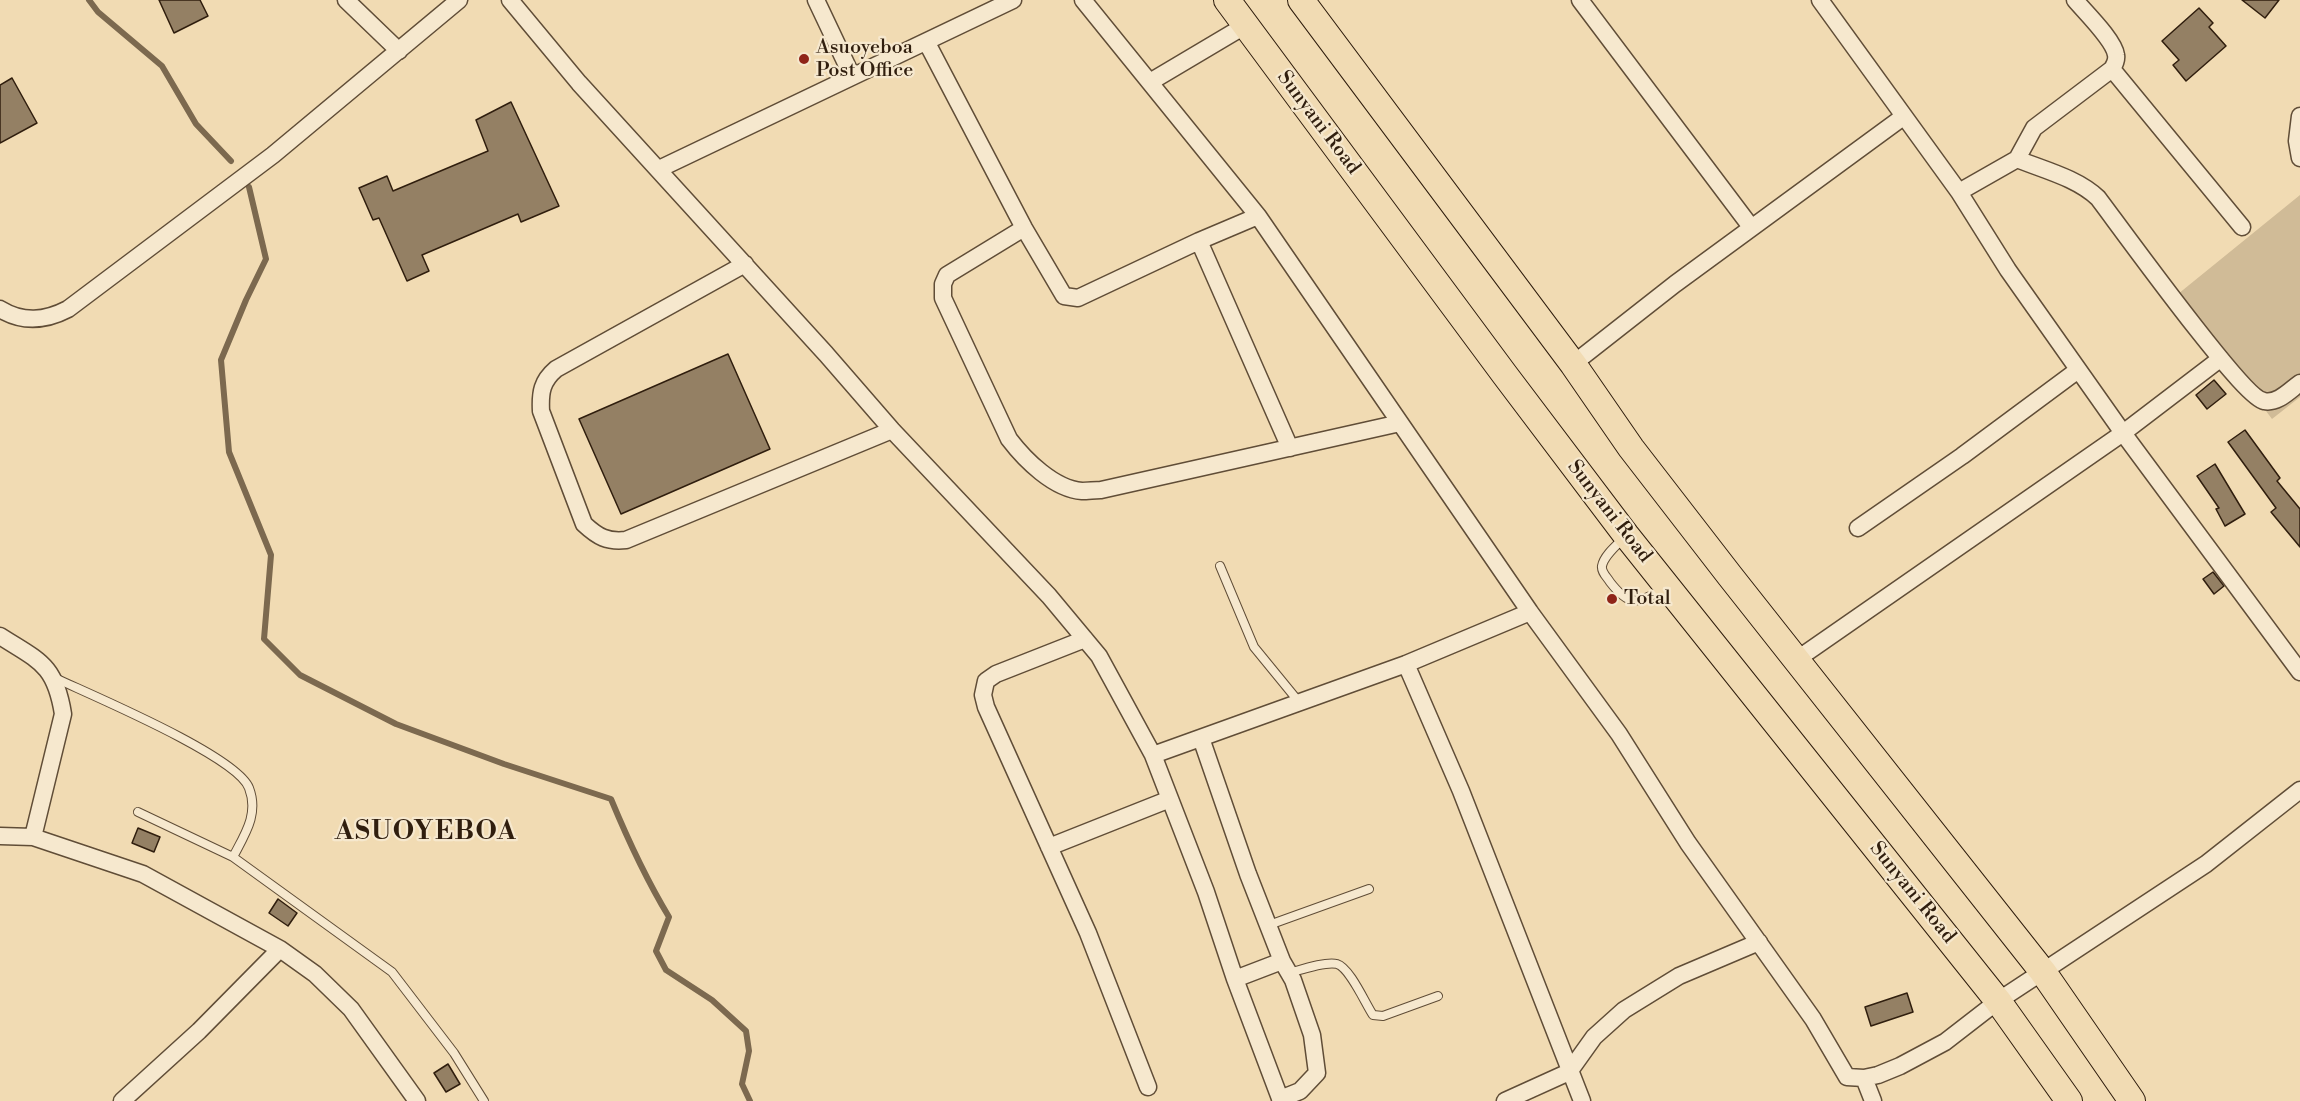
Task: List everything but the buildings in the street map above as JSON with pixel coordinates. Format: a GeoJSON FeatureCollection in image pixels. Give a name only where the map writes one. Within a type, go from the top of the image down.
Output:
{"type":"FeatureCollection","features":[{"type":"Feature","properties":{"kind":"main road","name":"Sunyani Road"},"geometry":{"type":"LineString","coordinates":[[1227,0],[1504,375],[1626,535],[1998,1001],[2069,1101]]}},
{"type":"Feature","properties":{"kind":"main road"},"geometry":{"type":"LineString","coordinates":[[1301,0],[1573,364],[1631,448],[2043,972],[2132,1101]]}},
{"type":"Feature","properties":{"kind":"street"},"geometry":{"type":"LineString","coordinates":[[346,0],[399,51]]}},
{"type":"Feature","properties":{"kind":"street"},"geometry":{"type":"LineString","coordinates":[[0,309],[14,318],[26,319],[54,316],[68,309],[273,155],[459,0]]}},
{"type":"Feature","properties":{"kind":"street"},"geometry":{"type":"LineString","coordinates":[[510,0],[579,83],[745,264],[892,430],[1049,596],[1100,656],[1153,755],[1206,892],[1235,979],[1280,1100],[1300,1091],[1317,1073],[1312,1035],[1248,874],[1201,738]]}},
{"type":"Feature","properties":{"kind":"street"},"geometry":{"type":"LineString","coordinates":[[816,0],[852,76]]}},
{"type":"Feature","properties":{"kind":"street"},"geometry":{"type":"LineString","coordinates":[[659,169],[1014,0]]}},
{"type":"Feature","properties":{"kind":"street"},"geometry":{"type":"LineString","coordinates":[[1083,0],[1258,216],[1467,517],[1530,612],[1619,734],[1688,843],[1813,1019],[1847,1077],[1864,1078],[1878,1075],[1945,1042],[1998,1001],[2206,864],[2300,790]]}},
{"type":"Feature","properties":{"kind":"street"},"geometry":{"type":"LineString","coordinates":[[1580,0],[1751,228]]}},
{"type":"Feature","properties":{"kind":"street"},"geometry":{"type":"LineString","coordinates":[[1820,0],[1959,192],[2008,270],[2123,433],[2300,672]]}},
{"type":"Feature","properties":{"kind":"street"},"geometry":{"type":"LineString","coordinates":[[1959,192],[2017,159],[2034,128],[2112,69],[2117,56],[2113,46],[2075,0]]}},
{"type":"Feature","properties":{"kind":"street"},"geometry":{"type":"LineString","coordinates":[[1150,82],[1246,25]]}},
{"type":"Feature","properties":{"kind":"street"},"geometry":{"type":"LineString","coordinates":[[927,43],[1024,228],[1064,296],[1078,298],[1258,216]]}},
{"type":"Feature","properties":{"kind":"street"},"geometry":{"type":"LineString","coordinates":[[2112,69],[2241,228]]}},
{"type":"Feature","properties":{"kind":"street"},"geometry":{"type":"LineString","coordinates":[[2300,116],[2297,141],[2300,158]]}},
{"type":"Feature","properties":{"kind":"street"},"geometry":{"type":"LineString","coordinates":[[1573,364],[1751,228],[1903,117]]}},
{"type":"Feature","properties":{"kind":"street"},"geometry":{"type":"LineString","coordinates":[[2017,159],[2076,183],[2090,190],[2098,198],[2220,359],[2254,397],[2271,402],[2300,382]]}},
{"type":"Feature","properties":{"kind":"street"},"geometry":{"type":"LineString","coordinates":[[1024,228],[947,275],[943,284],[943,298],[1009,439],[1034,468],[1069,488],[1081,491],[1101,490],[1400,423]]}},
{"type":"Feature","properties":{"kind":"street"},"geometry":{"type":"LineString","coordinates":[[1199,241],[1290,448]]}},
{"type":"Feature","properties":{"kind":"street"},"geometry":{"type":"LineString","coordinates":[[745,264],[556,369],[546,378],[540,393],[541,411],[584,524],[596,536],[612,542],[626,540],[892,430]]}},
{"type":"Feature","properties":{"kind":"street"},"geometry":{"type":"LineString","coordinates":[[1796,660],[2123,433],[2220,359]]}},
{"type":"Feature","properties":{"kind":"street"},"geometry":{"type":"LineString","coordinates":[[1858,528],[1962,456],[2078,369]]}},
{"type":"Feature","properties":{"kind":"street"},"geometry":{"type":"LineString","coordinates":[[1153,755],[1406,664],[1530,612]]}},
{"type":"Feature","properties":{"kind":"street"},"geometry":{"type":"LineString","coordinates":[[0,636],[39,660],[54,677],[60,693],[63,714],[33,837]]}},
{"type":"Feature","properties":{"kind":"street"},"geometry":{"type":"LineString","coordinates":[[1085,639],[996,674],[986,681],[983,695],[986,707],[1088,933],[1148,1087]]}},
{"type":"Feature","properties":{"kind":"street"},"geometry":{"type":"LineString","coordinates":[[1406,664],[1461,791],[1582,1101]]}},
{"type":"Feature","properties":{"kind":"street"},"geometry":{"type":"LineString","coordinates":[[1049,847],[1170,799]]}},
{"type":"Feature","properties":{"kind":"street"},"geometry":{"type":"LineString","coordinates":[[0,836],[33,837],[143,874],[280,948],[315,974],[351,1009],[417,1101]]}},
{"type":"Feature","properties":{"kind":"street"},"geometry":{"type":"LineString","coordinates":[[1505,1101],[1569,1071],[1594,1037],[1624,1010],[1679,976],[1759,942]]}},
{"type":"Feature","properties":{"kind":"street"},"geometry":{"type":"LineString","coordinates":[[122,1101],[199,1031],[280,948]]}},
{"type":"Feature","properties":{"kind":"street"},"geometry":{"type":"LineString","coordinates":[[1235,979],[1286,967]]}},
{"type":"Feature","properties":{"kind":"street"},"geometry":{"type":"LineString","coordinates":[[1864,1078],[1873,1101]]}},
{"type":"Feature","properties":{"kind":"lane"},"geometry":{"type":"LineString","coordinates":[[1626,535],[1606,557],[1602,565],[1603,572],[1621,596],[1629,601],[1639,602],[1668,588]]}},
{"type":"Feature","properties":{"kind":"lane"},"geometry":{"type":"LineString","coordinates":[[1220,566],[1254,647],[1299,702]]}},
{"type":"Feature","properties":{"kind":"lane"},"geometry":{"type":"LineString","coordinates":[[54,677],[184,738],[242,775],[249,787],[253,804],[251,821],[233,857]]}},
{"type":"Feature","properties":{"kind":"lane"},"geometry":{"type":"LineString","coordinates":[[138,812],[233,857],[392,972],[454,1053],[484,1101]]}},
{"type":"Feature","properties":{"kind":"lane"},"geometry":{"type":"LineString","coordinates":[[1269,925],[1369,889]]}},
{"type":"Feature","properties":{"kind":"lane"},"geometry":{"type":"LineString","coordinates":[[1286,967],[1337,964],[1346,970],[1373,1015],[1383,1016],[1438,996]]}},
{"type":"Feature","properties":{"kind":"shaded area"},"geometry":{"type":"Polygon","coordinates":[[[2300,195],[2300,397],[2272,419],[2178,294],[2300,195]]]}},
{"type":"Feature","properties":{"kind":"waterway"},"geometry":{"type":"LineString","coordinates":[[89,0],[98,12],[162,66],[196,124],[231,161]]}},
{"type":"Feature","properties":{"kind":"waterway"},"geometry":{"type":"LineString","coordinates":[[249,187],[266,259],[221,360],[229,452],[271,555],[264,639],[300,675],[396,724],[504,764],[611,799],[638,859],[669,917],[656,951],[666,970],[712,1000],[746,1031],[749,1051],[742,1084],[750,1101]]}},
{"type":"Feature","properties":{"kind":"place","name":"Asuoyeboa Post Office"},"geometry":{"type":"Point","coordinates":[804,59]}},
{"type":"Feature","properties":{"kind":"place","name":"Total"},"geometry":{"type":"Point","coordinates":[1612,599]}},
{"type":"Feature","properties":{"kind":"district","name":"ASUOYEBOA"},"geometry":{"type":"Point","coordinates":[426,833]}}]}
